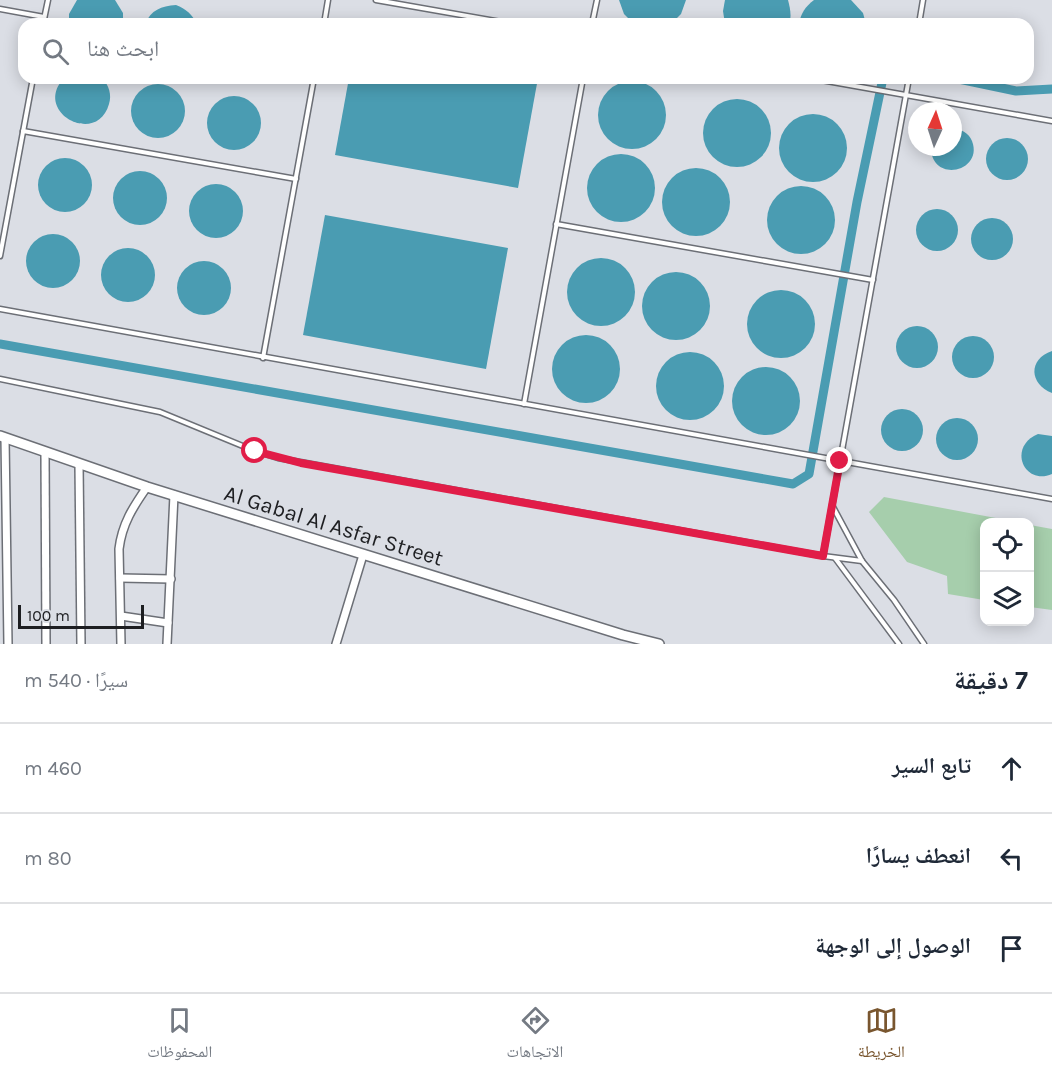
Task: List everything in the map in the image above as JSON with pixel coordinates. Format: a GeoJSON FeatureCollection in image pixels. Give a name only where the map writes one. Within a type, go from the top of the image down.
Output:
{"type":"FeatureCollection","features":[{"type":"Feature","properties":{"kind":"street","name":"Al Gabal Al Asfar Street"},"geometry":{"type":"LineString","coordinates":[[2,437],[147,487],[659,644]]}},
{"type":"Feature","properties":{"kind":"street"},"geometry":{"type":"LineString","coordinates":[[2,437],[8,644]]}},
{"type":"Feature","properties":{"kind":"street"},"geometry":{"type":"LineString","coordinates":[[45,452],[46,644]]}},
{"type":"Feature","properties":{"kind":"street"},"geometry":{"type":"LineString","coordinates":[[79,464],[81,644]]}},
{"type":"Feature","properties":{"kind":"street"},"geometry":{"type":"LineString","coordinates":[[121,644],[121,536],[133,508],[147,487]]}},
{"type":"Feature","properties":{"kind":"street"},"geometry":{"type":"LineString","coordinates":[[167,644],[174,495]]}},
{"type":"Feature","properties":{"kind":"street"},"geometry":{"type":"LineString","coordinates":[[336,644],[363,555]]}},
{"type":"Feature","properties":{"kind":"street"},"geometry":{"type":"LineString","coordinates":[[120,578],[171,579]]}},
{"type":"Feature","properties":{"kind":"street"},"geometry":{"type":"LineString","coordinates":[[121,616],[168,623]]}},
{"type":"Feature","properties":{"kind":"lane"},"geometry":{"type":"LineString","coordinates":[[0,9],[44,17],[48,0]]}},
{"type":"Feature","properties":{"kind":"lane"},"geometry":{"type":"LineString","coordinates":[[325,18],[328,0]]}},
{"type":"Feature","properties":{"kind":"lane"},"geometry":{"type":"LineString","coordinates":[[376,0],[479,18]]}},
{"type":"Feature","properties":{"kind":"lane"},"geometry":{"type":"LineString","coordinates":[[593,18],[597,0]]}},
{"type":"Feature","properties":{"kind":"lane"},"geometry":{"type":"LineString","coordinates":[[920,18],[923,0]]}},
{"type":"Feature","properties":{"kind":"lane"},"geometry":{"type":"LineString","coordinates":[[0,256],[32,84]]}},
{"type":"Feature","properties":{"kind":"lane"},"geometry":{"type":"LineString","coordinates":[[263,358],[313,84]]}},
{"type":"Feature","properties":{"kind":"lane"},"geometry":{"type":"LineString","coordinates":[[524,404],[582,84]]}},
{"type":"Feature","properties":{"kind":"lane"},"geometry":{"type":"LineString","coordinates":[[842,84],[1052,121]]}},
{"type":"Feature","properties":{"kind":"lane"},"geometry":{"type":"LineString","coordinates":[[823,556],[908,84]]}},
{"type":"Feature","properties":{"kind":"lane"},"geometry":{"type":"LineString","coordinates":[[23,131],[296,179]]}},
{"type":"Feature","properties":{"kind":"lane"},"geometry":{"type":"LineString","coordinates":[[556,224],[873,280]]}},
{"type":"Feature","properties":{"kind":"lane"},"geometry":{"type":"LineString","coordinates":[[0,309],[1052,499]]}},
{"type":"Feature","properties":{"kind":"lane"},"geometry":{"type":"LineString","coordinates":[[0,379],[160,412],[255,451],[278,458],[823,556],[862,561]]}},
{"type":"Feature","properties":{"kind":"lane"},"geometry":{"type":"LineString","coordinates":[[832,506],[862,561],[894,600],[924,644]]}},
{"type":"Feature","properties":{"kind":"lane"},"geometry":{"type":"LineString","coordinates":[[835,557],[899,644]]}},
{"type":"Feature","properties":{"kind":"green space"},"geometry":{"type":"Polygon","coordinates":[[[884,497],[996,518],[980,518],[980,599],[948,594],[947,576],[907,562],[869,512],[884,497]]]}},
{"type":"Feature","properties":{"kind":"green space"},"geometry":{"type":"Polygon","coordinates":[[[1034,526],[1052,529],[1052,610],[1034,608],[1034,526]]]}},
{"type":"Feature","properties":{"kind":"water"},"geometry":{"type":"Polygon","coordinates":[[[77,0],[115,0],[123,13],[123,18],[69,18],[77,0]]]}},
{"type":"Feature","properties":{"kind":"water"},"geometry":{"type":"Polygon","coordinates":[[[619,0],[686,0],[677,18],[628,18],[619,0]]]}},
{"type":"Feature","properties":{"kind":"water"},"geometry":{"type":"Polygon","coordinates":[[[725,0],[788,0],[791,15],[790,18],[724,18],[725,0]]]}},
{"type":"Feature","properties":{"kind":"water"},"geometry":{"type":"Polygon","coordinates":[[[814,0],[851,0],[863,13],[864,18],[801,18],[808,5],[814,0]]]}},
{"type":"Feature","properties":{"kind":"water"},"geometry":{"type":"Polygon","coordinates":[[[176,5],[183,8],[194,18],[148,18],[166,6],[176,5]]]}},
{"type":"Feature","properties":{"kind":"water"},"geometry":{"type":"Polygon","coordinates":[[[60,84],[106,84],[110,94],[109,104],[102,117],[92,123],[81,124],[61,113],[56,102],[56,91],[60,84]]]}},
{"type":"Feature","properties":{"kind":"water"},"geometry":{"type":"Polygon","coordinates":[[[158,84],[168,86],[177,92],[183,101],[185,111],[183,121],[177,130],[168,136],[158,138],[148,136],[139,130],[133,121],[131,111],[133,101],[139,92],[148,86],[158,84]]]}},
{"type":"Feature","properties":{"kind":"water"},"geometry":{"type":"Polygon","coordinates":[[[348,84],[537,84],[518,188],[335,155],[348,84]]]}},
{"type":"Feature","properties":{"kind":"water"},"geometry":{"type":"Polygon","coordinates":[[[619,84],[645,84],[651,87],[660,96],[665,108],[665,122],[660,134],[651,143],[639,148],[625,148],[613,143],[604,134],[599,122],[599,108],[604,96],[619,84]]]}},
{"type":"Feature","properties":{"kind":"water"},"geometry":{"type":"Polygon","coordinates":[[[234,96],[244,98],[253,104],[259,113],[261,123],[259,133],[253,142],[244,148],[234,150],[224,148],[215,142],[209,133],[207,123],[209,113],[215,104],[224,98],[234,96]]]}},
{"type":"Feature","properties":{"kind":"water"},"geometry":{"type":"Polygon","coordinates":[[[737,99],[750,102],[761,109],[768,120],[771,133],[768,146],[761,157],[750,164],[737,167],[724,164],[713,157],[706,146],[703,133],[706,120],[713,109],[724,102],[737,99]]]}},
{"type":"Feature","properties":{"kind":"water"},"geometry":{"type":"Polygon","coordinates":[[[813,114],[826,117],[837,124],[844,135],[847,148],[844,161],[837,172],[826,179],[813,182],[800,179],[789,172],[782,161],[779,148],[782,135],[789,124],[800,117],[813,114]]]}},
{"type":"Feature","properties":{"kind":"water"},"geometry":{"type":"Polygon","coordinates":[[[962,130],[972,141],[974,152],[971,160],[956,170],[947,170],[933,159],[932,156],[962,156],[962,130]]]}},
{"type":"Feature","properties":{"kind":"water"},"geometry":{"type":"Polygon","coordinates":[[[1007,138],[1015,139],[1022,144],[1027,151],[1027,167],[1022,174],[1015,179],[1007,180],[999,179],[992,174],[987,167],[986,159],[987,151],[992,144],[999,139],[1007,138]]]}},
{"type":"Feature","properties":{"kind":"water"},"geometry":{"type":"Polygon","coordinates":[[[621,154],[634,157],[645,164],[652,175],[655,188],[652,201],[645,212],[634,219],[621,222],[608,219],[597,212],[590,201],[587,188],[590,175],[597,164],[608,157],[621,154]]]}},
{"type":"Feature","properties":{"kind":"water"},"geometry":{"type":"Polygon","coordinates":[[[65,158],[75,160],[84,166],[90,175],[92,185],[90,195],[84,204],[75,210],[65,212],[55,210],[46,204],[40,195],[38,185],[40,175],[46,166],[55,160],[65,158]]]}},
{"type":"Feature","properties":{"kind":"water"},"geometry":{"type":"Polygon","coordinates":[[[696,168],[709,171],[720,178],[727,189],[730,202],[727,215],[720,226],[709,233],[696,236],[683,233],[672,226],[665,215],[662,202],[665,189],[672,178],[683,171],[696,168]]]}},
{"type":"Feature","properties":{"kind":"water"},"geometry":{"type":"Polygon","coordinates":[[[140,171],[150,173],[159,179],[165,188],[167,198],[165,208],[159,217],[150,223],[140,225],[130,223],[121,217],[115,208],[113,198],[115,188],[121,179],[130,173],[140,171]]]}},
{"type":"Feature","properties":{"kind":"water"},"geometry":{"type":"Polygon","coordinates":[[[216,184],[226,186],[235,192],[241,201],[243,211],[241,221],[235,230],[226,236],[216,238],[206,236],[197,230],[191,221],[189,211],[191,201],[197,192],[206,186],[216,184]]]}},
{"type":"Feature","properties":{"kind":"water"},"geometry":{"type":"Polygon","coordinates":[[[801,186],[814,189],[825,196],[832,207],[835,220],[832,233],[825,244],[814,251],[801,254],[788,251],[777,244],[770,233],[767,220],[770,207],[777,196],[788,189],[801,186]]]}},
{"type":"Feature","properties":{"kind":"water"},"geometry":{"type":"Polygon","coordinates":[[[937,209],[945,210],[952,215],[957,222],[957,238],[952,245],[945,250],[937,251],[929,250],[922,245],[917,238],[916,230],[917,222],[922,215],[929,210],[937,209]]]}},
{"type":"Feature","properties":{"kind":"water"},"geometry":{"type":"Polygon","coordinates":[[[325,215],[508,248],[486,369],[303,335],[325,215]]]}},
{"type":"Feature","properties":{"kind":"water"},"geometry":{"type":"Polygon","coordinates":[[[992,218],[1000,219],[1007,224],[1012,231],[1012,247],[1007,254],[1000,259],[992,260],[984,259],[977,254],[972,247],[971,239],[972,231],[977,224],[984,219],[992,218]]]}},
{"type":"Feature","properties":{"kind":"water"},"geometry":{"type":"Polygon","coordinates":[[[53,234],[63,236],[72,242],[78,251],[80,261],[78,271],[72,280],[63,286],[53,288],[43,286],[34,280],[28,271],[26,261],[28,251],[34,242],[43,236],[53,234]]]}},
{"type":"Feature","properties":{"kind":"water"},"geometry":{"type":"Polygon","coordinates":[[[128,248],[138,250],[147,256],[153,265],[155,275],[153,285],[147,294],[138,300],[128,302],[118,300],[109,294],[103,285],[101,275],[103,265],[109,256],[118,250],[128,248]]]}},
{"type":"Feature","properties":{"kind":"water"},"geometry":{"type":"Polygon","coordinates":[[[601,258],[614,261],[625,268],[632,279],[635,292],[632,305],[625,316],[614,323],[601,326],[588,323],[577,316],[570,305],[567,292],[570,279],[577,268],[588,261],[601,258]]]}},
{"type":"Feature","properties":{"kind":"water"},"geometry":{"type":"Polygon","coordinates":[[[204,261],[214,263],[223,269],[229,278],[231,288],[229,298],[223,307],[214,313],[204,315],[194,313],[185,307],[179,298],[177,288],[179,278],[185,269],[194,263],[204,261]]]}},
{"type":"Feature","properties":{"kind":"water"},"geometry":{"type":"Polygon","coordinates":[[[676,272],[689,275],[700,282],[707,293],[710,306],[707,319],[700,330],[689,337],[676,340],[663,337],[652,330],[645,319],[642,306],[645,293],[652,282],[663,275],[676,272]]]}},
{"type":"Feature","properties":{"kind":"water"},"geometry":{"type":"Polygon","coordinates":[[[781,290],[794,293],[805,300],[812,311],[815,324],[812,337],[805,348],[794,355],[781,358],[768,355],[757,348],[750,337],[747,324],[750,311],[757,300],[768,293],[781,290]]]}},
{"type":"Feature","properties":{"kind":"water"},"geometry":{"type":"Polygon","coordinates":[[[917,326],[925,327],[932,332],[937,339],[937,355],[932,362],[925,367],[917,368],[909,367],[902,362],[897,355],[896,347],[897,339],[902,332],[909,327],[917,326]]]}},
{"type":"Feature","properties":{"kind":"water"},"geometry":{"type":"Polygon","coordinates":[[[586,335],[599,338],[610,345],[617,356],[620,369],[617,382],[610,393],[599,400],[586,403],[573,400],[562,393],[555,382],[552,369],[555,356],[562,345],[573,338],[586,335]]]}},
{"type":"Feature","properties":{"kind":"water"},"geometry":{"type":"Polygon","coordinates":[[[973,336],[981,337],[988,342],[993,349],[993,365],[988,372],[981,377],[973,378],[965,377],[958,372],[953,365],[952,357],[953,349],[958,342],[965,337],[973,336]]]}},
{"type":"Feature","properties":{"kind":"water"},"geometry":{"type":"Polygon","coordinates":[[[1052,351],[1052,393],[1039,384],[1034,372],[1039,360],[1052,351]]]}},
{"type":"Feature","properties":{"kind":"water"},"geometry":{"type":"Polygon","coordinates":[[[690,352],[703,355],[714,362],[721,373],[724,386],[721,399],[714,410],[703,417],[690,420],[677,417],[666,410],[659,399],[656,386],[659,373],[666,362],[677,355],[690,352]]]}},
{"type":"Feature","properties":{"kind":"water"},"geometry":{"type":"Polygon","coordinates":[[[766,367],[779,370],[790,377],[797,388],[800,401],[797,414],[790,425],[779,432],[766,435],[753,432],[742,425],[735,414],[732,401],[735,388],[742,377],[753,370],[766,367]]]}},
{"type":"Feature","properties":{"kind":"water"},"geometry":{"type":"Polygon","coordinates":[[[902,409],[910,410],[917,415],[922,422],[922,438],[917,445],[910,450],[902,451],[894,450],[887,445],[882,438],[881,430],[882,422],[887,415],[894,410],[902,409]]]}},
{"type":"Feature","properties":{"kind":"water"},"geometry":{"type":"Polygon","coordinates":[[[957,418],[965,419],[972,424],[977,431],[977,447],[972,454],[965,459],[957,460],[949,459],[942,454],[937,447],[936,439],[937,431],[942,424],[949,419],[957,418]]]}},
{"type":"Feature","properties":{"kind":"water"},"geometry":{"type":"Polygon","coordinates":[[[1038,434],[1052,436],[1052,474],[1034,475],[1023,463],[1021,456],[1023,447],[1038,434]]]}},
{"type":"Feature","properties":{"kind":"waterway"},"geometry":{"type":"LineString","coordinates":[[0,344],[793,484],[809,474],[857,202],[882,84]]}},
{"type":"Feature","properties":{"kind":"waterway"},"geometry":{"type":"LineString","coordinates":[[983,84],[1016,91],[1052,89]]}},
{"type":"Feature","properties":{"kind":"route"},"geometry":{"type":"LineString","coordinates":[[255,451],[301,463],[823,556],[840,461]]}}]}
